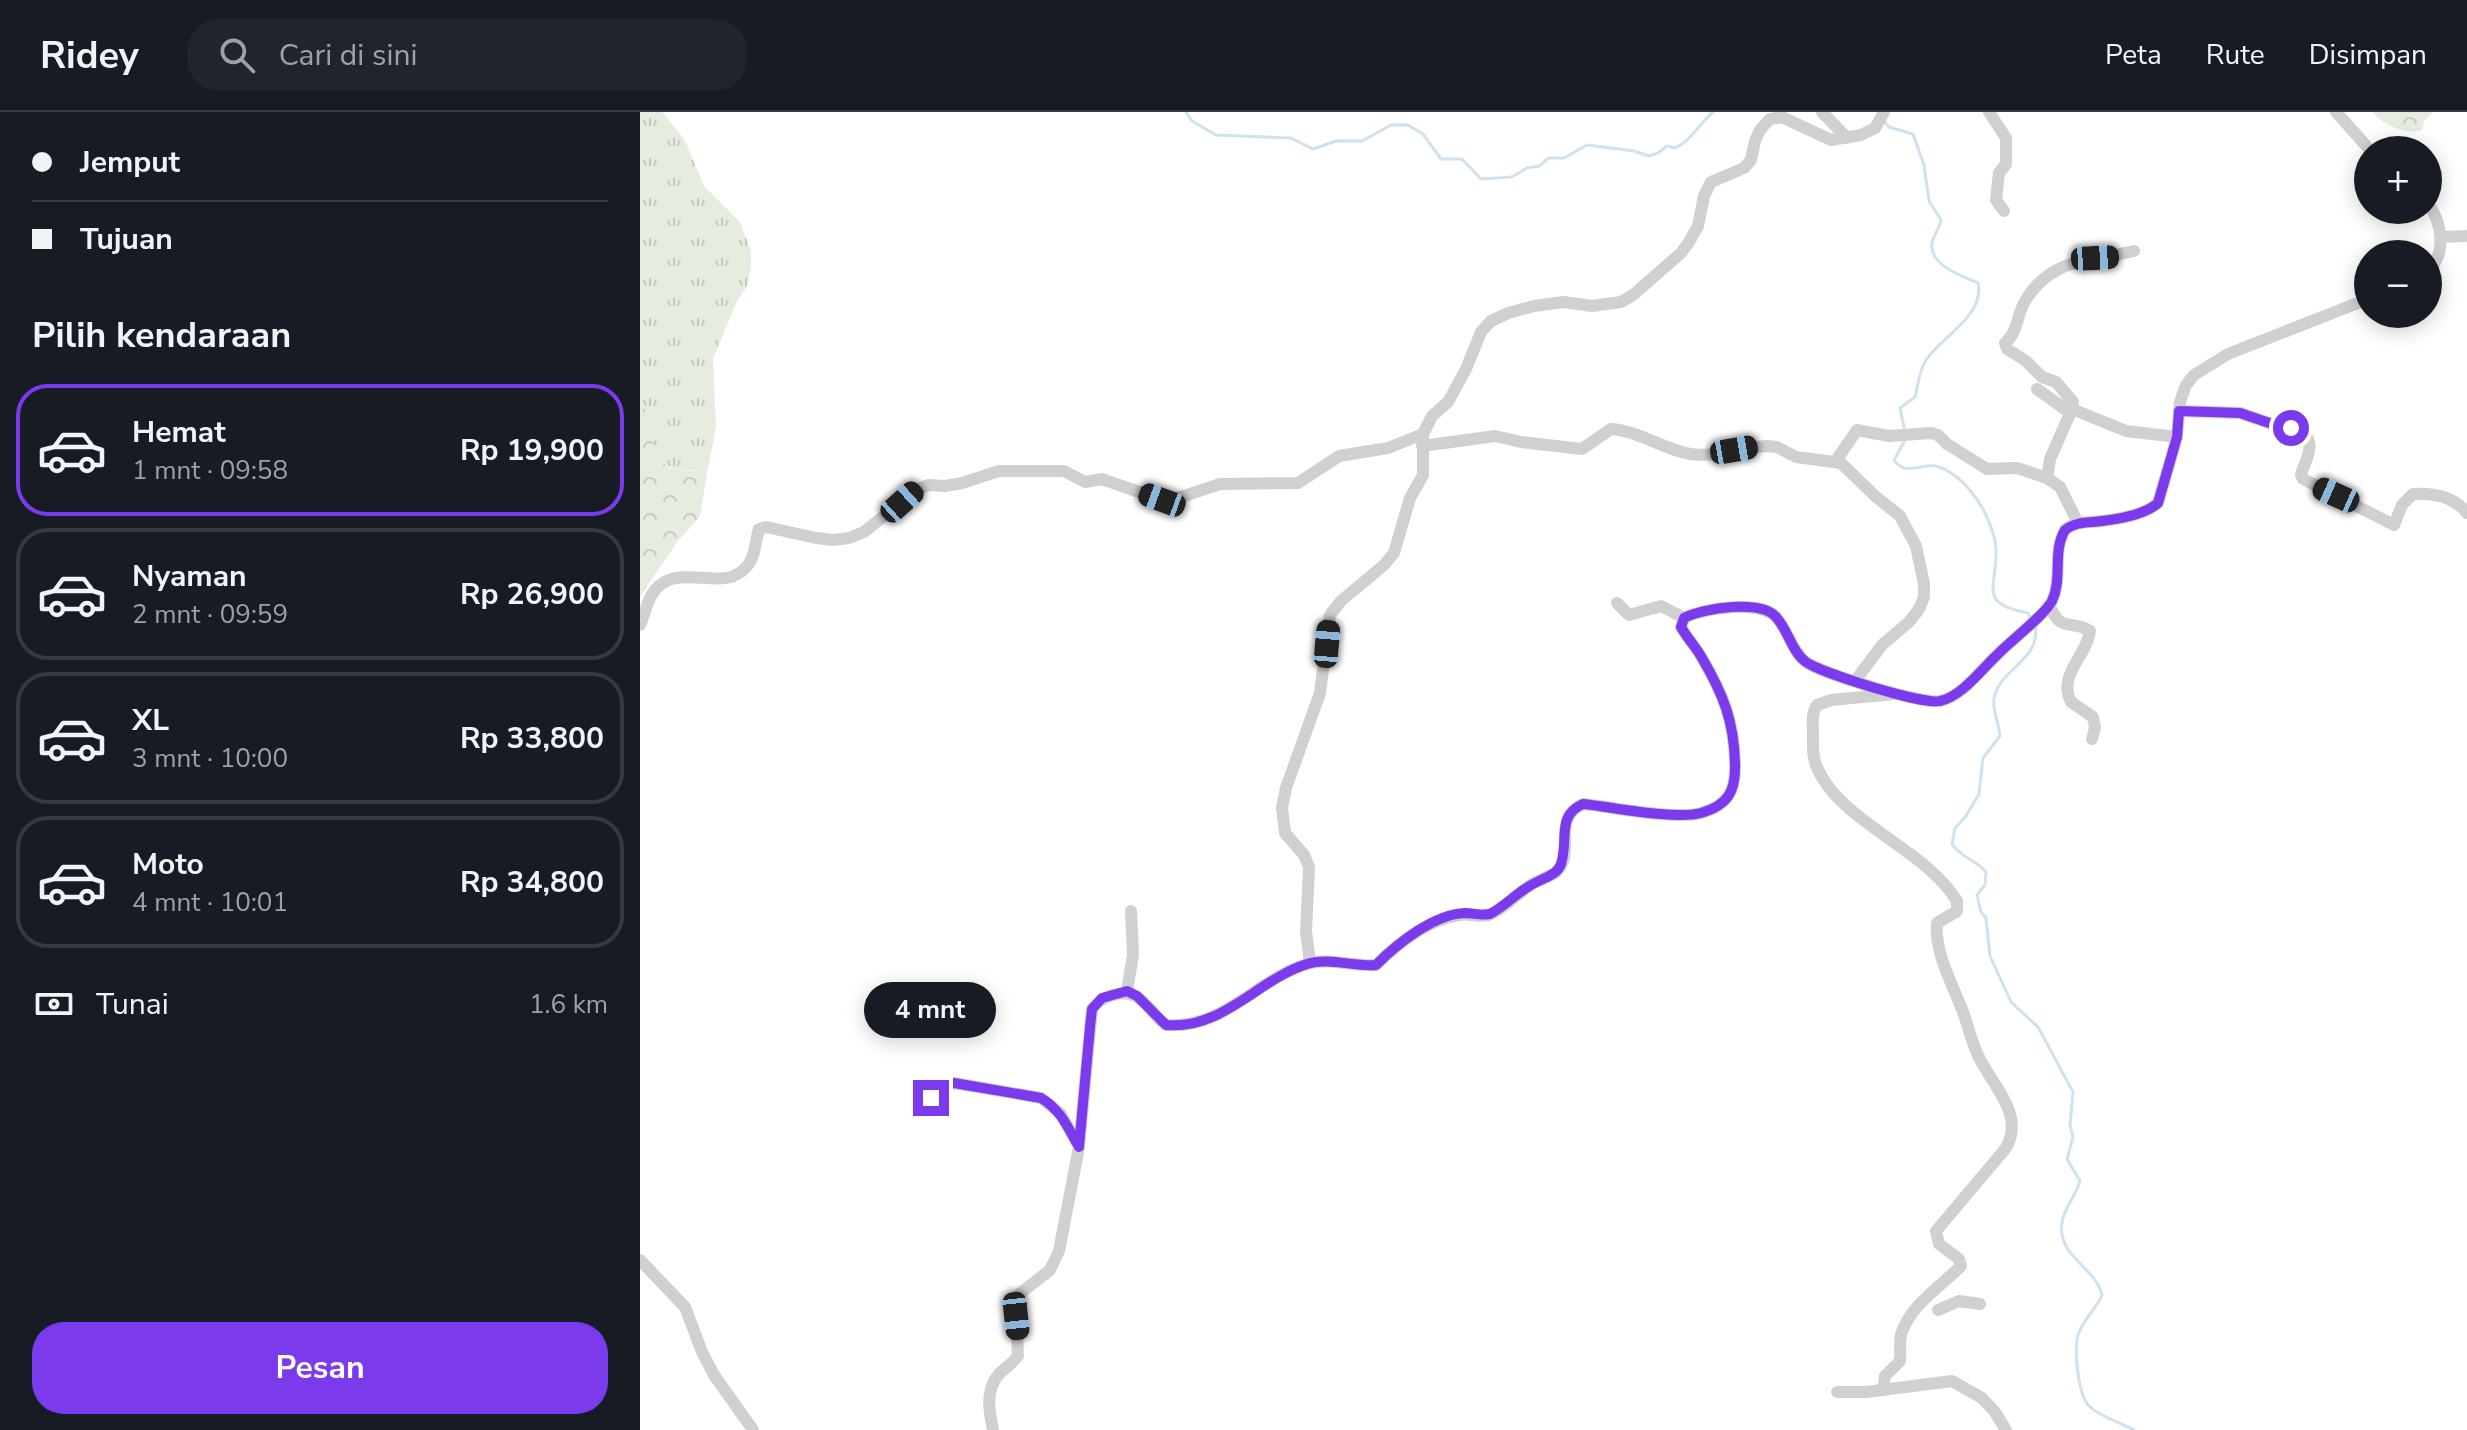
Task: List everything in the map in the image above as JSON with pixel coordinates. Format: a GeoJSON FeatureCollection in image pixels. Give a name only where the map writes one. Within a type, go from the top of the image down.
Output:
{"type":"FeatureCollection","features":[{"type":"Feature","properties":{"kind":"street"},"geometry":{"type":"LineString","coordinates":[[1822,112],[1847,138]]}},
{"type":"Feature","properties":{"kind":"street"},"geometry":{"type":"LineString","coordinates":[[1310,963],[1306,931],[1309,867],[1304,855],[1285,833],[1282,808],[1286,788],[1320,693],[1330,615],[1341,601],[1394,553],[1410,498],[1423,475],[1422,440],[1432,416],[1448,402],[1481,332],[1491,321],[1534,306],[1563,302],[1592,306],[1621,302],[1657,275],[1689,242],[1698,226],[1704,196],[1711,182],[1744,168],[1751,160],[1760,130],[1770,119],[1782,117],[1831,140],[1861,135],[1875,128],[1884,112]]}},
{"type":"Feature","properties":{"kind":"street"},"geometry":{"type":"LineString","coordinates":[[1989,112],[2006,138],[2006,164],[1999,173],[1996,200],[2004,211]]}},
{"type":"Feature","properties":{"kind":"street"},"geometry":{"type":"LineString","coordinates":[[2336,112],[2357,136]]}},
{"type":"Feature","properties":{"kind":"street"},"geometry":{"type":"LineString","coordinates":[[2439,224],[2440,240]]}},
{"type":"Feature","properties":{"kind":"street"},"geometry":{"type":"LineString","coordinates":[[2441,237],[2467,236]]}},
{"type":"Feature","properties":{"kind":"street"},"geometry":{"type":"LineString","coordinates":[[2047,478],[2050,459],[2073,402],[2059,385],[2042,377],[2026,361],[2007,349],[2005,343],[2013,335],[2019,312],[2031,291],[2059,268],[2075,261],[2113,257],[2134,251]]}},
{"type":"Feature","properties":{"kind":"street"},"geometry":{"type":"LineString","coordinates":[[993,1430],[988,1406],[990,1389],[998,1375],[1017,1359],[1019,1351],[1018,1295],[1050,1270],[1059,1251],[1079,1147],[1092,1009],[1102,998],[1127,991],[1137,996],[1166,1025],[1181,1027],[1199,1023],[1227,1011],[1310,963],[1376,965],[1403,940],[1449,916],[1490,914],[1558,870],[1562,862],[1567,816],[1571,809],[1583,804],[1673,814],[1700,813],[1719,805],[1732,794],[1736,777],[1735,741],[1730,713],[1700,654],[1681,627],[1684,618],[1697,611],[1759,606],[1776,616],[1805,662],[1901,695],[1931,702],[1943,701],[1961,689],[2049,605],[2058,579],[2058,550],[2062,534],[2069,526],[2104,521],[2155,506],[2162,496],[2186,385],[2194,375],[2215,361],[2354,305]]}},
{"type":"Feature","properties":{"kind":"street"},"geometry":{"type":"LineString","coordinates":[[2037,389],[2065,409],[2126,431],[2177,437]]}},
{"type":"Feature","properties":{"kind":"street"},"geometry":{"type":"LineString","coordinates":[[2179,411],[2240,413],[2281,427],[2302,430],[2311,448],[2302,478],[2394,525],[2402,505],[2413,494],[2429,493],[2448,498],[2461,505],[2467,513]]}},
{"type":"Feature","properties":{"kind":"street"},"geometry":{"type":"LineString","coordinates":[[640,625],[656,588],[671,579],[681,576],[722,579],[735,576],[747,568],[759,529],[766,527],[833,540],[849,538],[864,532],[915,491],[928,485],[953,485],[999,471],[1064,471],[1085,482],[1102,479],[1162,500],[1172,500],[1220,484],[1298,483],[1339,456],[1422,440],[1447,444],[1495,436],[1582,449],[1611,429],[1693,454],[1767,446],[1777,447],[1796,457],[1841,463],[1906,523],[1916,546],[1924,597],[1909,622],[1882,645],[1855,681]]}},
{"type":"Feature","properties":{"kind":"street"},"geometry":{"type":"LineString","coordinates":[[1835,462],[1857,430],[1889,436],[1931,433],[1987,469],[2017,468],[2047,478],[2060,487],[2078,523]]}},
{"type":"Feature","properties":{"kind":"street"},"geometry":{"type":"LineString","coordinates":[[1617,603],[1629,615],[1661,606],[1684,618]]}},
{"type":"Feature","properties":{"kind":"street"},"geometry":{"type":"LineString","coordinates":[[2049,605],[2061,623],[2090,631],[2089,639],[2071,671],[2067,690],[2071,702],[2093,717],[2095,728],[2092,739]]}},
{"type":"Feature","properties":{"kind":"street"},"geometry":{"type":"LineString","coordinates":[[1883,1390],[1885,1376],[1900,1361],[1900,1338],[1907,1322],[1930,1293],[1961,1266],[1960,1261],[1939,1244],[1936,1231],[2006,1148],[2012,1138],[2013,1123],[2008,1105],[1977,1055],[1939,948],[1937,923],[1957,911],[1958,904],[1952,893],[1922,863],[1837,797],[1823,778],[1813,754],[1813,713],[1817,705],[1831,700],[1901,695]]}},
{"type":"Feature","properties":{"kind":"street"},"geometry":{"type":"LineString","coordinates":[[1127,991],[1133,955],[1131,911]]}},
{"type":"Feature","properties":{"kind":"street"},"geometry":{"type":"LineString","coordinates":[[923,1100],[954,1083],[1041,1098],[1061,1114],[1079,1147]]}},
{"type":"Feature","properties":{"kind":"street"},"geometry":{"type":"LineString","coordinates":[[640,1260],[685,1307],[714,1375],[753,1430]]}},
{"type":"Feature","properties":{"kind":"street"},"geometry":{"type":"LineString","coordinates":[[1949,1277],[1959,1301]]}},
{"type":"Feature","properties":{"kind":"street"},"geometry":{"type":"LineString","coordinates":[[1938,1310],[1959,1301],[1980,1304]]}},
{"type":"Feature","properties":{"kind":"street"},"geometry":{"type":"LineString","coordinates":[[1837,1392],[1952,1381],[1982,1398],[2006,1430]]}},
{"type":"Feature","properties":{"kind":"green space"},"geometry":{"type":"Polygon","coordinates":[[[640,112],[662,112],[685,140],[704,186],[740,222],[751,251],[747,286],[737,301],[713,359],[716,427],[707,474],[703,469],[675,469],[659,457],[645,410],[640,407],[640,112]]]}},
{"type":"Feature","properties":{"kind":"green space"},"geometry":{"type":"Polygon","coordinates":[[[2373,112],[2433,112],[2424,121],[2422,130],[2409,131],[2395,128],[2373,112]]]}},
{"type":"Feature","properties":{"kind":"green space"},"geometry":{"type":"Polygon","coordinates":[[[640,407],[645,409],[655,448],[666,465],[687,471],[703,469],[707,474],[700,516],[678,541],[640,596],[640,407]]]}},
{"type":"Feature","properties":{"kind":"waterway"},"geometry":{"type":"LineString","coordinates":[[1186,112],[1192,121],[1216,135],[1291,138],[1313,149],[1336,141],[1362,141],[1391,125],[1408,125],[1423,134],[1441,159],[1462,159],[1481,179],[1512,177],[1527,168],[1539,166],[1549,158],[1564,158],[1587,145],[1649,156],[1667,146],[1675,148],[1681,145],[1713,112]]}},
{"type":"Feature","properties":{"kind":"waterway"},"geometry":{"type":"LineString","coordinates":[[1883,120],[1889,127],[1913,134],[1924,165],[1929,201],[1941,220],[1932,243],[1936,258],[1948,269],[1978,283],[1978,295],[1969,316],[1926,360],[1915,397],[1900,408],[1905,432]]}},
{"type":"Feature","properties":{"kind":"waterway"},"geometry":{"type":"LineString","coordinates":[[1905,440],[1894,460],[1899,465],[1909,469],[1939,467],[1959,479],[1975,496],[1995,540],[1993,592],[1996,599],[2012,609],[2028,613],[2031,619]]}},
{"type":"Feature","properties":{"kind":"waterway"},"geometry":{"type":"LineString","coordinates":[[2035,625],[2035,637],[2027,656],[2004,679],[1994,698],[2000,736],[1983,758],[1979,794],[1955,828],[1952,844],[1986,872],[1985,885],[1977,895],[1981,912],[1986,918],[1990,956],[2011,1002],[2038,1027],[2073,1092],[2070,1125],[2073,1137],[2067,1159],[2080,1181],[2063,1218],[2062,1235],[2065,1245],[2092,1276],[2102,1295],[2077,1339],[2079,1382],[2089,1406],[2134,1430]]}},
{"type":"Feature","properties":{"kind":"route"},"geometry":{"type":"LineString","coordinates":[[931,1098],[946,1085],[954,1083],[1041,1098],[1061,1114],[1079,1147],[1092,1009],[1102,998],[1127,991],[1137,996],[1166,1025],[1181,1027],[1199,1023],[1227,1011],[1310,963],[1376,965],[1403,940],[1449,916],[1465,913],[1482,916],[1501,908],[1518,893],[1558,870],[1562,862],[1567,816],[1571,809],[1583,804],[1673,814],[1700,813],[1719,805],[1732,794],[1736,777],[1730,713],[1719,687],[1681,627],[1684,618],[1697,611],[1759,606],[1776,616],[1805,662],[1914,699],[1943,701],[1961,689],[2047,608],[2058,579],[2059,545],[2062,534],[2069,526],[2104,521],[2150,509],[2158,503],[2177,437],[2179,411],[2240,413],[2291,428]]}}]}
